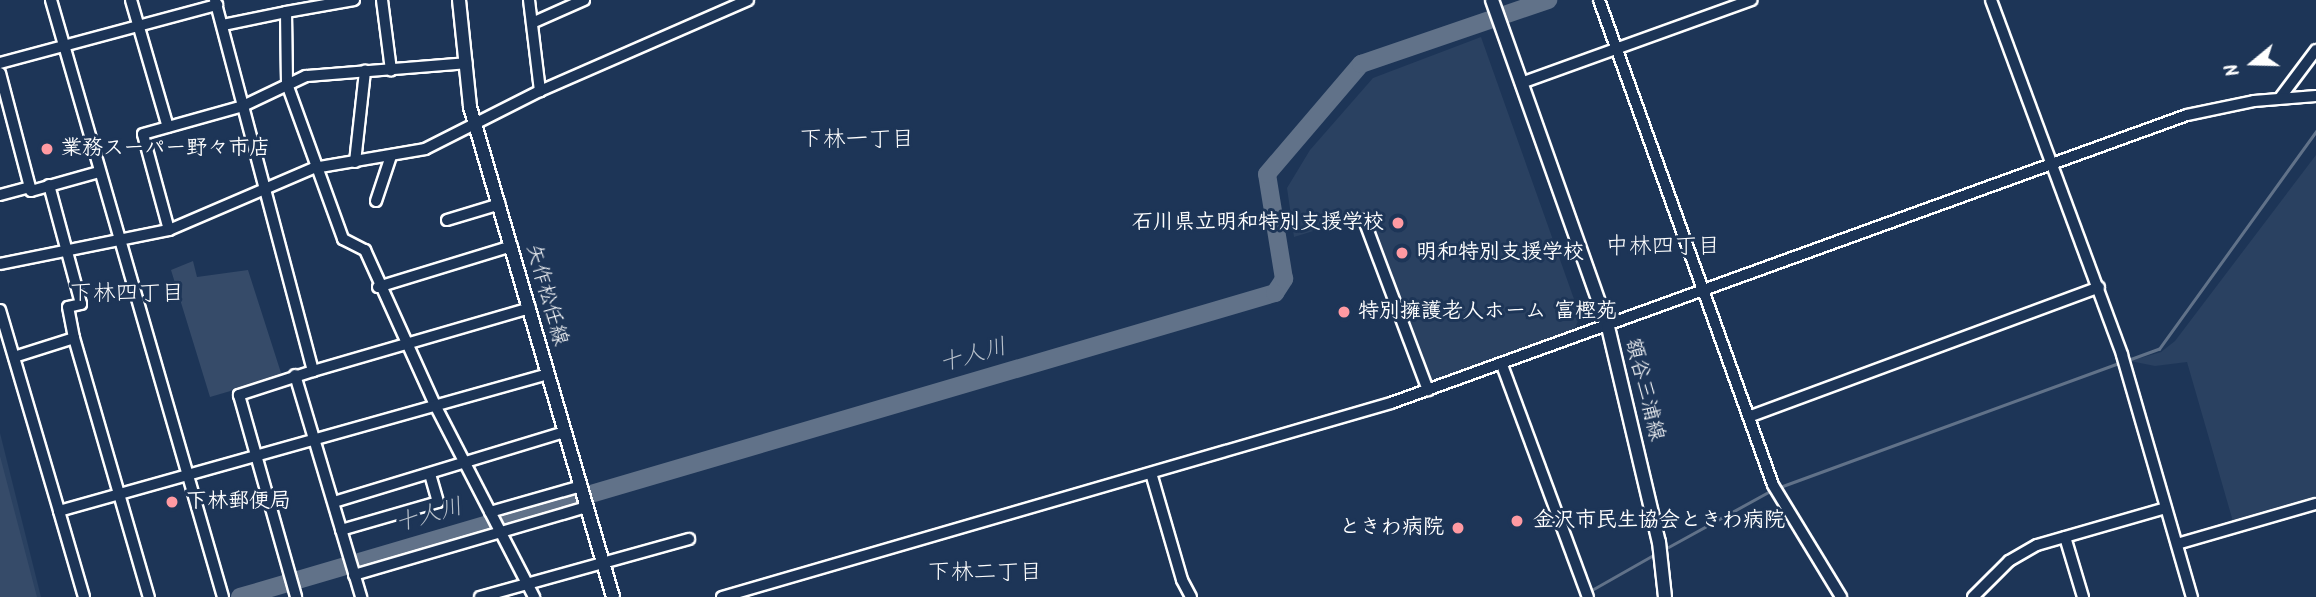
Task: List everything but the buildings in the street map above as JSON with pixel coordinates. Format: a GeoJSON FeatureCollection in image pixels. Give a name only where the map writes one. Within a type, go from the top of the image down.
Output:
{"type":"FeatureCollection","features":[{"type":"Feature","properties":{"kind":"main road","name":"矢作松任線"},"geometry":{"type":"LineString","coordinates":[[459,0],[475,123],[613,597]]}},
{"type":"Feature","properties":{"kind":"main road","name":"額谷三浦線"},"geometry":{"type":"LineString","coordinates":[[1493,5],[1608,327],[1659,542],[1665,597]]}},
{"type":"Feature","properties":{"kind":"street"},"geometry":{"type":"LineString","coordinates":[[51,0],[223,597]]}},
{"type":"Feature","properties":{"kind":"street"},"geometry":{"type":"LineString","coordinates":[[131,0],[168,127]]}},
{"type":"Feature","properties":{"kind":"street"},"geometry":{"type":"LineString","coordinates":[[223,25],[321,2],[354,0]]}},
{"type":"Feature","properties":{"kind":"street"},"geometry":{"type":"LineString","coordinates":[[382,0],[391,70]]}},
{"type":"Feature","properties":{"kind":"street"},"geometry":{"type":"LineString","coordinates":[[529,0],[540,90]]}},
{"type":"Feature","properties":{"kind":"street"},"geometry":{"type":"LineString","coordinates":[[532,23],[584,0]]}},
{"type":"Feature","properties":{"kind":"street"},"geometry":{"type":"LineString","coordinates":[[0,264],[169,230],[314,168],[425,149],[540,90],[748,0]]}},
{"type":"Feature","properties":{"kind":"street"},"geometry":{"type":"LineString","coordinates":[[1599,0],[1776,489],[1841,597]]}},
{"type":"Feature","properties":{"kind":"street"},"geometry":{"type":"LineString","coordinates":[[1521,83],[1752,0]]}},
{"type":"Feature","properties":{"kind":"street"},"geometry":{"type":"LineString","coordinates":[[1991,0],[2122,355],[2192,597]]}},
{"type":"Feature","properties":{"kind":"street"},"geometry":{"type":"LineString","coordinates":[[0,63],[139,26],[216,2],[313,371]]}},
{"type":"Feature","properties":{"kind":"street"},"geometry":{"type":"LineString","coordinates":[[286,12],[287,84],[314,168],[343,239],[365,250],[378,287],[406,346],[534,597]]}},
{"type":"Feature","properties":{"kind":"street"},"geometry":{"type":"LineString","coordinates":[[2280,98],[2316,50]]}},
{"type":"Feature","properties":{"kind":"street"},"geometry":{"type":"LineString","coordinates":[[169,230],[143,134],[243,106],[306,76],[466,63]]}},
{"type":"Feature","properties":{"kind":"street"},"geometry":{"type":"LineString","coordinates":[[355,162],[365,71]]}},
{"type":"Feature","properties":{"kind":"street"},"geometry":{"type":"LineString","coordinates":[[0,74],[31,191],[99,172]]}},
{"type":"Feature","properties":{"kind":"street"},"geometry":{"type":"LineString","coordinates":[[722,597],[1428,390],[1705,293],[2187,115],[2280,98],[2316,96]]}},
{"type":"Feature","properties":{"kind":"street"},"geometry":{"type":"LineString","coordinates":[[0,128],[13,125]]}},
{"type":"Feature","properties":{"kind":"street"},"geometry":{"type":"LineString","coordinates":[[376,201],[391,156]]}},
{"type":"Feature","properties":{"kind":"street"},"geometry":{"type":"LineString","coordinates":[[49,185],[81,304],[68,307],[74,338],[149,597]]}},
{"type":"Feature","properties":{"kind":"street"},"geometry":{"type":"LineString","coordinates":[[0,195],[30,187]]}},
{"type":"Feature","properties":{"kind":"street"},"geometry":{"type":"LineString","coordinates":[[447,220],[500,204]]}},
{"type":"Feature","properties":{"kind":"street"},"geometry":{"type":"LineString","coordinates":[[1364,220],[1428,390]]}},
{"type":"Feature","properties":{"kind":"street"},"geometry":{"type":"LineString","coordinates":[[378,287],[512,246]]}},
{"type":"Feature","properties":{"kind":"street"},"geometry":{"type":"LineString","coordinates":[[1751,416],[2099,287]]}},
{"type":"Feature","properties":{"kind":"street"},"geometry":{"type":"LineString","coordinates":[[293,587],[239,395],[295,375],[406,346],[530,308]]}},
{"type":"Feature","properties":{"kind":"street"},"geometry":{"type":"LineString","coordinates":[[0,310],[84,597]]}},
{"type":"Feature","properties":{"kind":"street"},"geometry":{"type":"LineString","coordinates":[[14,357],[74,338]]}},
{"type":"Feature","properties":{"kind":"street"},"geometry":{"type":"LineString","coordinates":[[1502,365],[1586,593]]}},
{"type":"Feature","properties":{"kind":"street"},"geometry":{"type":"LineString","coordinates":[[59,511],[314,437],[436,407],[548,373]]}},
{"type":"Feature","properties":{"kind":"street"},"geometry":{"type":"LineString","coordinates":[[295,375],[360,597]]}},
{"type":"Feature","properties":{"kind":"street"},"geometry":{"type":"LineString","coordinates":[[334,502],[565,432]]}},
{"type":"Feature","properties":{"kind":"street"},"geometry":{"type":"LineString","coordinates":[[1151,473],[1182,580],[1191,597]]}},
{"type":"Feature","properties":{"kind":"street"},"geometry":{"type":"LineString","coordinates":[[341,530],[438,502],[430,474]]}},
{"type":"Feature","properties":{"kind":"street"},"geometry":{"type":"LineString","coordinates":[[495,522],[584,497]]}},
{"type":"Feature","properties":{"kind":"street"},"geometry":{"type":"LineString","coordinates":[[351,568],[584,497]]}},
{"type":"Feature","properties":{"kind":"street"},"geometry":{"type":"LineString","coordinates":[[2177,544],[2316,504]]}},
{"type":"Feature","properties":{"kind":"street"},"geometry":{"type":"LineString","coordinates":[[1981,594],[2009,561],[2037,545],[2166,508]]}},
{"type":"Feature","properties":{"kind":"street"},"geometry":{"type":"LineString","coordinates":[[2065,537],[2083,597]]}},
{"type":"Feature","properties":{"kind":"street"},"geometry":{"type":"LineString","coordinates":[[480,597],[689,539]]}},
{"type":"Feature","properties":{"kind":"shaded area"},"geometry":{"type":"Polygon","coordinates":[[[1481,37],[1580,316],[1573,333],[1431,382],[1368,214],[1294,237],[1287,188],[1310,150],[1373,78],[1481,37]]]}},
{"type":"Feature","properties":{"kind":"shaded area"},"geometry":{"type":"Polygon","coordinates":[[[2316,155],[2316,501],[2234,525],[2187,362],[2155,366],[2130,361],[2161,352],[2175,341],[2316,155]]]}},
{"type":"Feature","properties":{"kind":"shaded area"},"geometry":{"type":"Polygon","coordinates":[[[193,261],[197,277],[248,270],[282,376],[210,397],[171,270],[193,261]]]}},
{"type":"Feature","properties":{"kind":"shaded area"},"geometry":{"type":"Polygon","coordinates":[[[0,433],[41,597],[0,597],[0,433]]]}},
{"type":"Feature","properties":{"kind":"shaded area"},"geometry":{"type":"Polygon","coordinates":[[[0,456],[37,597],[0,597],[0,456]]]}},
{"type":"Feature","properties":{"kind":"waterway","name":"十人川"},"geometry":{"type":"LineString","coordinates":[[240,597],[1275,293],[1284,279],[1267,174],[1361,64],[1548,0]]}},
{"type":"Feature","properties":{"kind":"waterway"},"geometry":{"type":"LineString","coordinates":[[2128,360],[2159,349],[2316,131]]}},
{"type":"Feature","properties":{"kind":"waterway"},"geometry":{"type":"LineString","coordinates":[[1780,487],[2122,362]]}},
{"type":"Feature","properties":{"kind":"waterway"},"geometry":{"type":"LineString","coordinates":[[1663,550],[1774,489]]}},
{"type":"Feature","properties":{"kind":"waterway"},"geometry":{"type":"LineString","coordinates":[[1590,591],[1657,553]]}},
{"type":"Feature","properties":{"kind":"place","name":"業務スーパー野々市店"},"geometry":{"type":"Point","coordinates":[47,149]}},
{"type":"Feature","properties":{"kind":"place","name":"石川県立明和特別支援学校"},"geometry":{"type":"Point","coordinates":[1398,223]}},
{"type":"Feature","properties":{"kind":"place","name":"明和特別支援学校"},"geometry":{"type":"Point","coordinates":[1402,253]}},
{"type":"Feature","properties":{"kind":"place","name":"特別擁護老人ホーム 富樫苑"},"geometry":{"type":"Point","coordinates":[1344,312]}},
{"type":"Feature","properties":{"kind":"place","name":"下林郵便局"},"geometry":{"type":"Point","coordinates":[172,502]}},
{"type":"Feature","properties":{"kind":"place","name":"金沢市民生協会ときわ病院"},"geometry":{"type":"Point","coordinates":[1517,521]}},
{"type":"Feature","properties":{"kind":"place","name":"ときわ病院"},"geometry":{"type":"Point","coordinates":[1458,528]}},
{"type":"Feature","properties":{"kind":"district","name":"下林一丁目"},"geometry":{"type":"Point","coordinates":[857,140]}},
{"type":"Feature","properties":{"kind":"district","name":"中林四丁目"},"geometry":{"type":"Point","coordinates":[1663,247]}},
{"type":"Feature","properties":{"kind":"district","name":"下林四丁目"},"geometry":{"type":"Point","coordinates":[127,294]}},
{"type":"Feature","properties":{"kind":"district","name":"下林二丁目"},"geometry":{"type":"Point","coordinates":[985,573]}}]}
